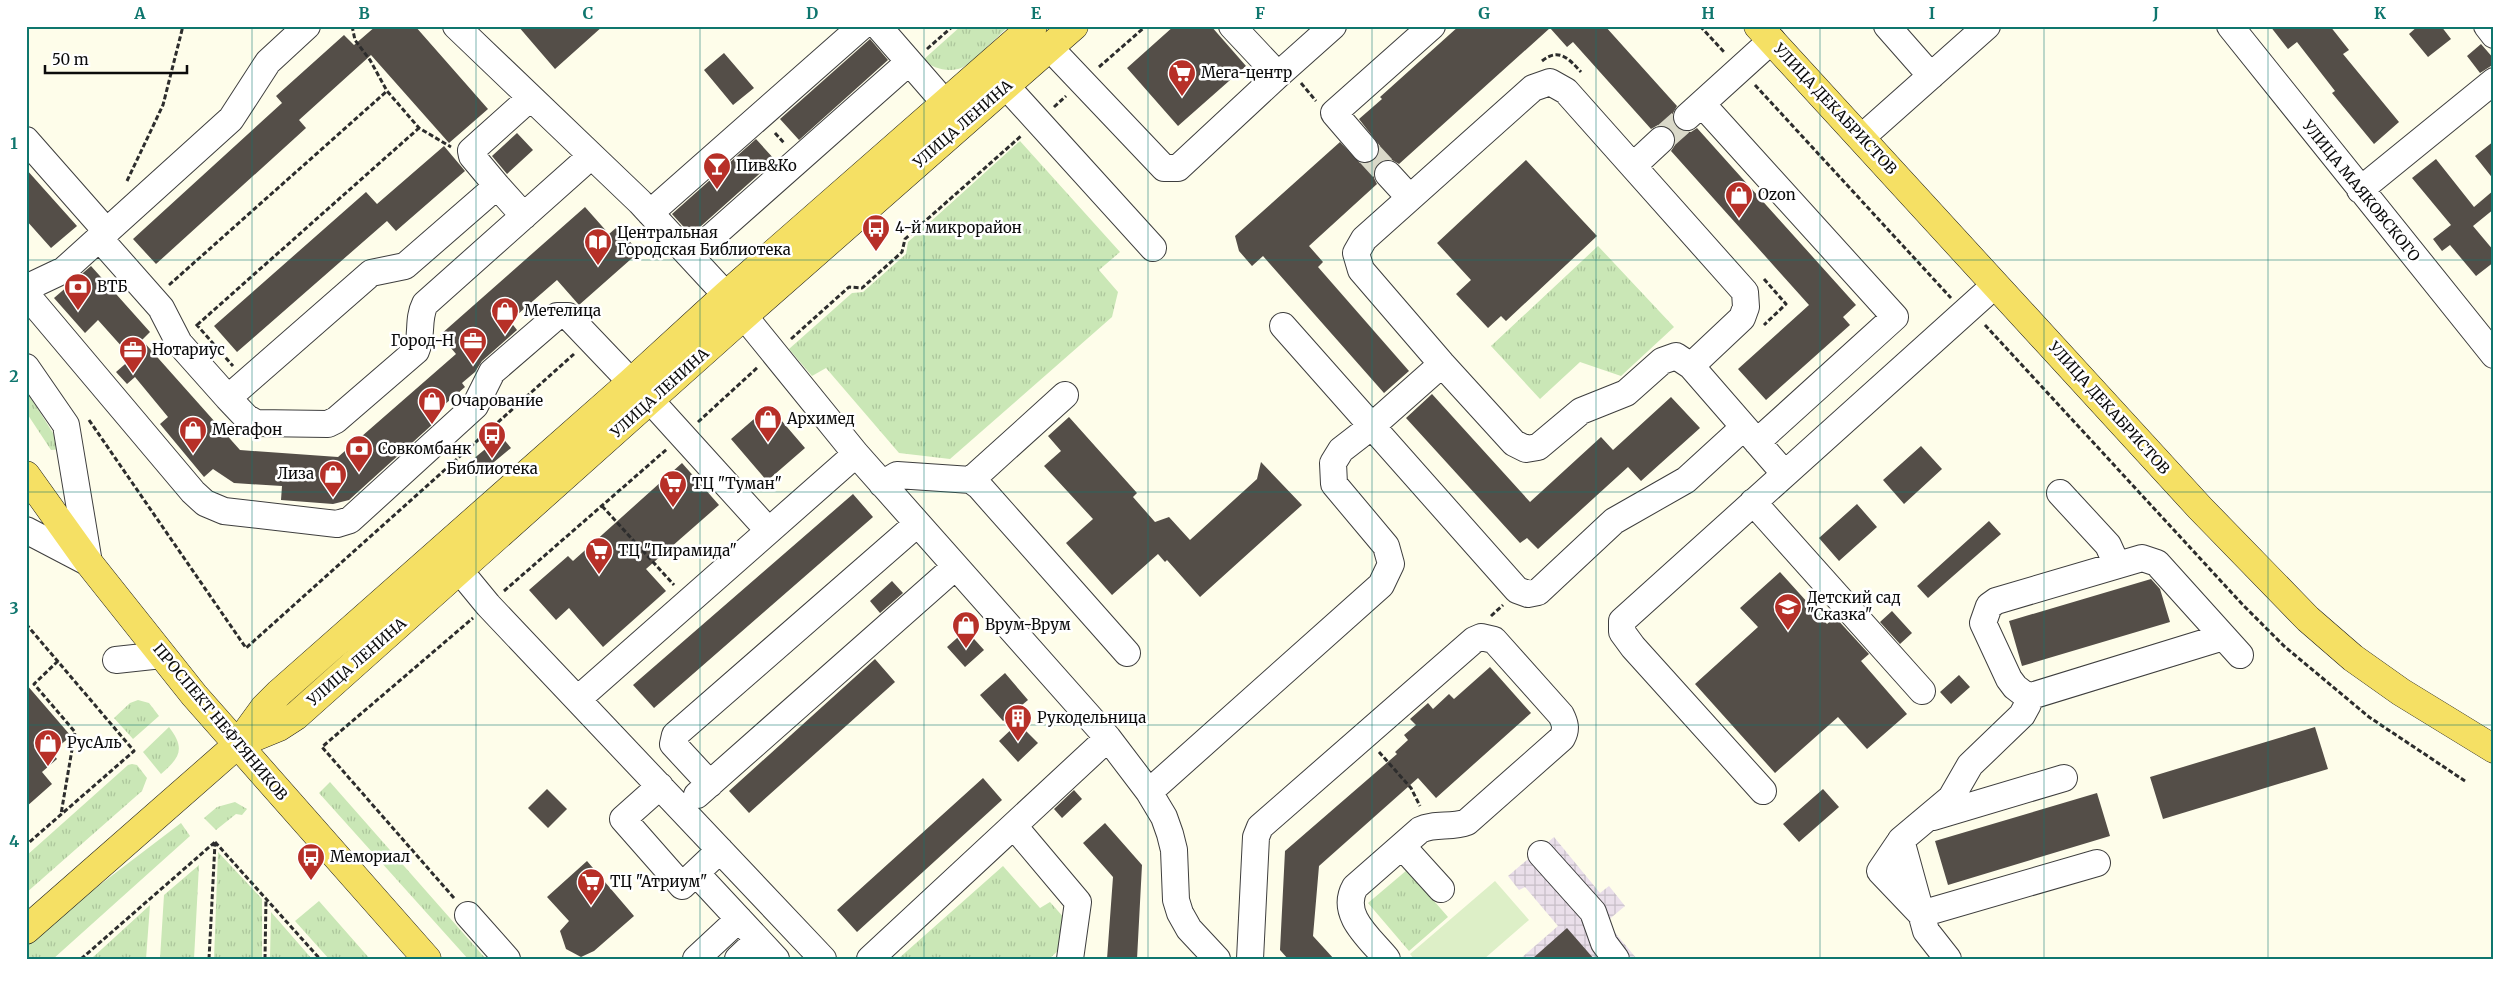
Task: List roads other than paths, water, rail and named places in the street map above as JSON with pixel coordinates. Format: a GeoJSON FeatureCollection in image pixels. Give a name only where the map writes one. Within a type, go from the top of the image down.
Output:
{"type":"FeatureCollection","features":[{"type":"Feature","properties":{"kind":"main road","name":"УЛИЦА ЛЕНИНА"},"geometry":{"type":"LineString","coordinates":[[26,930],[237,745],[264,708],[279,693],[631,382],[726,295],[1033,26]]}},
{"type":"Feature","properties":{"kind":"main road","name":"УЛИЦА ЛЕНИНА"},"geometry":{"type":"LineString","coordinates":[[237,745],[279,727],[296,716],[744,316],[1074,26]]}},
{"type":"Feature","properties":{"kind":"main road","name":"УЛИЦА ДЕКАБРИСТОВ"},"geometry":{"type":"LineString","coordinates":[[1765,33],[2200,508],[2308,618],[2353,658],[2401,692],[2494,749]]}},
{"type":"Feature","properties":{"kind":"main road"},"geometry":{"type":"LineString","coordinates":[[988,66],[1006,86]]}},
{"type":"Feature","properties":{"kind":"main road"},"geometry":{"type":"LineString","coordinates":[[669,347],[687,368]]}},
{"type":"Feature","properties":{"kind":"main road","name":"ПРОСПЕКТ НЕФТЯНИКОВ"},"geometry":{"type":"LineString","coordinates":[[26,475],[89,563],[162,655],[237,745],[427,959]]}},
{"type":"Feature","properties":{"kind":"street"},"geometry":{"type":"LineString","coordinates":[[26,288],[64,270],[104,236],[231,119],[268,62],[307,26]]}},
{"type":"Feature","properties":{"kind":"street"},"geometry":{"type":"LineString","coordinates":[[456,26],[650,213],[726,295]]}},
{"type":"Feature","properties":{"kind":"street"},"geometry":{"type":"LineString","coordinates":[[650,213],[862,26]]}},
{"type":"Feature","properties":{"kind":"street"},"geometry":{"type":"LineString","coordinates":[[878,26],[917,56],[945,103]]}},
{"type":"Feature","properties":{"kind":"street"},"geometry":{"type":"LineString","coordinates":[[1232,26],[1278,75]]}},
{"type":"Feature","properties":{"kind":"street"},"geometry":{"type":"LineString","coordinates":[[1050,48],[1164,168],[1178,168],[1332,26]]}},
{"type":"Feature","properties":{"kind":"street"},"geometry":{"type":"LineString","coordinates":[[1365,149],[1334,113],[1432,26]]}},
{"type":"Feature","properties":{"kind":"street"},"geometry":{"type":"LineString","coordinates":[[1887,26],[1931,76]]}},
{"type":"Feature","properties":{"kind":"street"},"geometry":{"type":"LineString","coordinates":[[1862,138],[1987,26]]}},
{"type":"Feature","properties":{"kind":"street","name":"УЛИЦА МАЯКОВСКОГО"},"geometry":{"type":"LineString","coordinates":[[2230,26],[2494,355]]}},
{"type":"Feature","properties":{"kind":"street"},"geometry":{"type":"LineString","coordinates":[[2487,26],[2494,35]]}},
{"type":"Feature","properties":{"kind":"street"},"geometry":{"type":"LineString","coordinates":[[1283,326],[1517,590],[1528,594],[1538,592],[1614,521],[1686,480],[1751,434],[1895,318],[1694,111],[1740,69],[1765,33]]}},
{"type":"Feature","properties":{"kind":"street"},"geometry":{"type":"LineString","coordinates":[[690,256],[917,56]]}},
{"type":"Feature","properties":{"kind":"street"},"geometry":{"type":"LineString","coordinates":[[2360,190],[2494,81]]}},
{"type":"Feature","properties":{"kind":"street"},"geometry":{"type":"LineString","coordinates":[[1691,366],[1742,318],[1746,306],[1745,292],[1566,91],[1550,82],[1534,88],[1364,239],[1356,253],[1361,270],[1442,364],[1514,443],[1526,449],[1538,447],[1581,411],[1626,393],[1662,362],[1676,356],[1691,366],[1785,474]]}},
{"type":"Feature","properties":{"kind":"street"},"geometry":{"type":"LineString","coordinates":[[1006,86],[1152,248]]}},
{"type":"Feature","properties":{"kind":"street"},"geometry":{"type":"LineString","coordinates":[[524,216],[472,156],[471,150],[530,98]]}},
{"type":"Feature","properties":{"kind":"street"},"geometry":{"type":"LineString","coordinates":[[26,140],[161,308],[179,343],[246,417],[256,422],[328,424],[336,420],[416,351],[420,342],[419,322],[425,304],[591,156]]}},
{"type":"Feature","properties":{"kind":"street"},"geometry":{"type":"LineString","coordinates":[[1633,166],[1661,140]]}},
{"type":"Feature","properties":{"kind":"street"},"geometry":{"type":"LineString","coordinates":[[1388,174],[1410,198]]}},
{"type":"Feature","properties":{"kind":"street"},"geometry":{"type":"LineString","coordinates":[[228,398],[371,273],[405,266],[497,186]]}},
{"type":"Feature","properties":{"kind":"street"},"geometry":{"type":"LineString","coordinates":[[1762,791],[1633,646],[1622,632],[1622,621],[1995,284]]}},
{"type":"Feature","properties":{"kind":"street"},"geometry":{"type":"LineString","coordinates":[[26,294],[205,503],[224,511],[338,524],[350,520],[475,406],[492,372],[557,316],[568,316],[631,382]]}},
{"type":"Feature","properties":{"kind":"street"},"geometry":{"type":"LineString","coordinates":[[744,316],[856,454],[916,524],[1108,738],[1149,792],[1164,817],[1170,834],[1174,850],[1176,900],[1180,913],[1189,928],[1217,959]]}},
{"type":"Feature","properties":{"kind":"street"},"geometry":{"type":"LineString","coordinates":[[1149,792],[1381,585],[1391,564],[1386,546],[1334,484],[1333,463],[1341,450],[1372,426],[1442,364]]}},
{"type":"Feature","properties":{"kind":"street"},"geometry":{"type":"LineString","coordinates":[[26,367],[66,426],[89,563]]}},
{"type":"Feature","properties":{"kind":"street"},"geometry":{"type":"LineString","coordinates":[[971,480],[1065,396]]}},
{"type":"Feature","properties":{"kind":"street"},"geometry":{"type":"LineString","coordinates":[[651,401],[768,530]]}},
{"type":"Feature","properties":{"kind":"street"},"geometry":{"type":"LineString","coordinates":[[578,699],[687,600],[856,454]]}},
{"type":"Feature","properties":{"kind":"street"},"geometry":{"type":"LineString","coordinates":[[882,484],[897,475],[971,480],[979,486],[1128,653]]}},
{"type":"Feature","properties":{"kind":"street"},"geometry":{"type":"LineString","coordinates":[[2060,493],[2108,545],[2116,565]]}},
{"type":"Feature","properties":{"kind":"street"},"geometry":{"type":"LineString","coordinates":[[1753,502],[1922,691]]}},
{"type":"Feature","properties":{"kind":"street"},"geometry":{"type":"LineString","coordinates":[[710,784],[673,744],[675,735],[916,524]]}},
{"type":"Feature","properties":{"kind":"street"},"geometry":{"type":"LineString","coordinates":[[26,530],[89,563]]}},
{"type":"Feature","properties":{"kind":"street"},"geometry":{"type":"LineString","coordinates":[[2142,558],[2157,563],[2231,646],[2028,697],[2015,688],[1985,630],[1983,623],[1984,614],[1989,606],[1996,601],[2116,565],[2142,558]]}},
{"type":"Feature","properties":{"kind":"street"},"geometry":{"type":"LineString","coordinates":[[682,809],[955,567]]}},
{"type":"Feature","properties":{"kind":"street"},"geometry":{"type":"LineString","coordinates":[[460,571],[488,605],[823,959]]}},
{"type":"Feature","properties":{"kind":"street"},"geometry":{"type":"LineString","coordinates":[[1250,959],[1256,837],[1260,827],[1474,640],[1487,637],[1494,640],[1561,715],[1565,724],[1565,732],[1562,738],[1467,822],[1459,825],[1426,827],[1355,887],[1351,894],[1351,912],[1355,921],[1387,959]]}},
{"type":"Feature","properties":{"kind":"street"},"geometry":{"type":"LineString","coordinates":[[116,660],[162,655]]}},
{"type":"Feature","properties":{"kind":"street"},"geometry":{"type":"LineString","coordinates":[[1948,959],[1932,940],[1921,914],[1880,871],[1901,840],[1951,798],[1970,765],[2022,715],[2028,704],[2028,697]]}},
{"type":"Feature","properties":{"kind":"street"},"geometry":{"type":"LineString","coordinates":[[870,959],[1108,738]]}},
{"type":"Feature","properties":{"kind":"street"},"geometry":{"type":"LineString","coordinates":[[1926,819],[2064,778]]}},
{"type":"Feature","properties":{"kind":"street"},"geometry":{"type":"LineString","coordinates":[[660,786],[623,819],[682,886],[720,850]]}},
{"type":"Feature","properties":{"kind":"street"},"geometry":{"type":"LineString","coordinates":[[1014,826],[1078,902],[1070,959]]}},
{"type":"Feature","properties":{"kind":"street"},"geometry":{"type":"LineString","coordinates":[[1402,846],[1441,889]]}},
{"type":"Feature","properties":{"kind":"street"},"geometry":{"type":"LineString","coordinates":[[1541,854],[1593,912],[1604,943],[1616,959]]}},
{"type":"Feature","properties":{"kind":"street"},"geometry":{"type":"LineString","coordinates":[[1921,914],[2098,862]]}},
{"type":"Feature","properties":{"kind":"street"},"geometry":{"type":"LineString","coordinates":[[696,873],[776,959]]}},
{"type":"Feature","properties":{"kind":"street"},"geometry":{"type":"LineString","coordinates":[[468,915],[507,959]]}},
{"type":"Feature","properties":{"kind":"street"},"geometry":{"type":"LineString","coordinates":[[696,959],[739,919]]}},
{"type":"Feature","properties":{"kind":"street"},"geometry":{"type":"LineString","coordinates":[[738,959],[758,940]]}},
{"type":"Feature","properties":{"kind":"tunnel"},"geometry":{"type":"LineString","coordinates":[[1661,140],[1687,117]]}},
{"type":"Feature","properties":{"kind":"tunnel"},"geometry":{"type":"LineString","coordinates":[[1365,149],[1388,174]]}},
{"type":"Feature","properties":{"kind":"place","name":"Мега-центр"},"geometry":{"type":"Point","coordinates":[1182,97]}},
{"type":"Feature","properties":{"kind":"place","name":"Пив&Ко"},"geometry":{"type":"Point","coordinates":[717,190]}},
{"type":"Feature","properties":{"kind":"place","name":"Ozon"},"geometry":{"type":"Point","coordinates":[1739,219]}},
{"type":"Feature","properties":{"kind":"place","name":"4-й микрорайон"},"geometry":{"type":"Point","coordinates":[876,252]}},
{"type":"Feature","properties":{"kind":"place","name":"Центральная Городская Библиотека"},"geometry":{"type":"Point","coordinates":[598,266]}},
{"type":"Feature","properties":{"kind":"place","name":"ВТБ"},"geometry":{"type":"Point","coordinates":[78,311]}},
{"type":"Feature","properties":{"kind":"place","name":"Метелица"},"geometry":{"type":"Point","coordinates":[505,335]}},
{"type":"Feature","properties":{"kind":"place","name":"Город-Н"},"geometry":{"type":"Point","coordinates":[473,365]}},
{"type":"Feature","properties":{"kind":"place","name":"Нотариус"},"geometry":{"type":"Point","coordinates":[133,374]}},
{"type":"Feature","properties":{"kind":"place","name":"Очарование"},"geometry":{"type":"Point","coordinates":[432,425]}},
{"type":"Feature","properties":{"kind":"place","name":"Архимед"},"geometry":{"type":"Point","coordinates":[768,443]}},
{"type":"Feature","properties":{"kind":"place","name":"Мегафон"},"geometry":{"type":"Point","coordinates":[193,454]}},
{"type":"Feature","properties":{"kind":"place","name":"Библиотека"},"geometry":{"type":"Point","coordinates":[492,459]}},
{"type":"Feature","properties":{"kind":"place","name":"Совкомбанк"},"geometry":{"type":"Point","coordinates":[359,473]}},
{"type":"Feature","properties":{"kind":"place","name":"Лиза"},"geometry":{"type":"Point","coordinates":[333,498]}},
{"type":"Feature","properties":{"kind":"place","name":"ТЦ \"Туман\""},"geometry":{"type":"Point","coordinates":[673,508]}},
{"type":"Feature","properties":{"kind":"place","name":"ТЦ \"Пирамида\""},"geometry":{"type":"Point","coordinates":[599,575]}},
{"type":"Feature","properties":{"kind":"place","name":"Детский сад \"Сказка\""},"geometry":{"type":"Point","coordinates":[1788,631]}},
{"type":"Feature","properties":{"kind":"place","name":"Врум-Врум"},"geometry":{"type":"Point","coordinates":[966,649]}},
{"type":"Feature","properties":{"kind":"place","name":"Рукодельница"},"geometry":{"type":"Point","coordinates":[1018,742]}},
{"type":"Feature","properties":{"kind":"place","name":"РусАль"},"geometry":{"type":"Point","coordinates":[48,767]}},
{"type":"Feature","properties":{"kind":"place","name":"Мемориал"},"geometry":{"type":"Point","coordinates":[311,881]}},
{"type":"Feature","properties":{"kind":"place","name":"ТЦ \"Атриум\""},"geometry":{"type":"Point","coordinates":[591,906]}}]}
